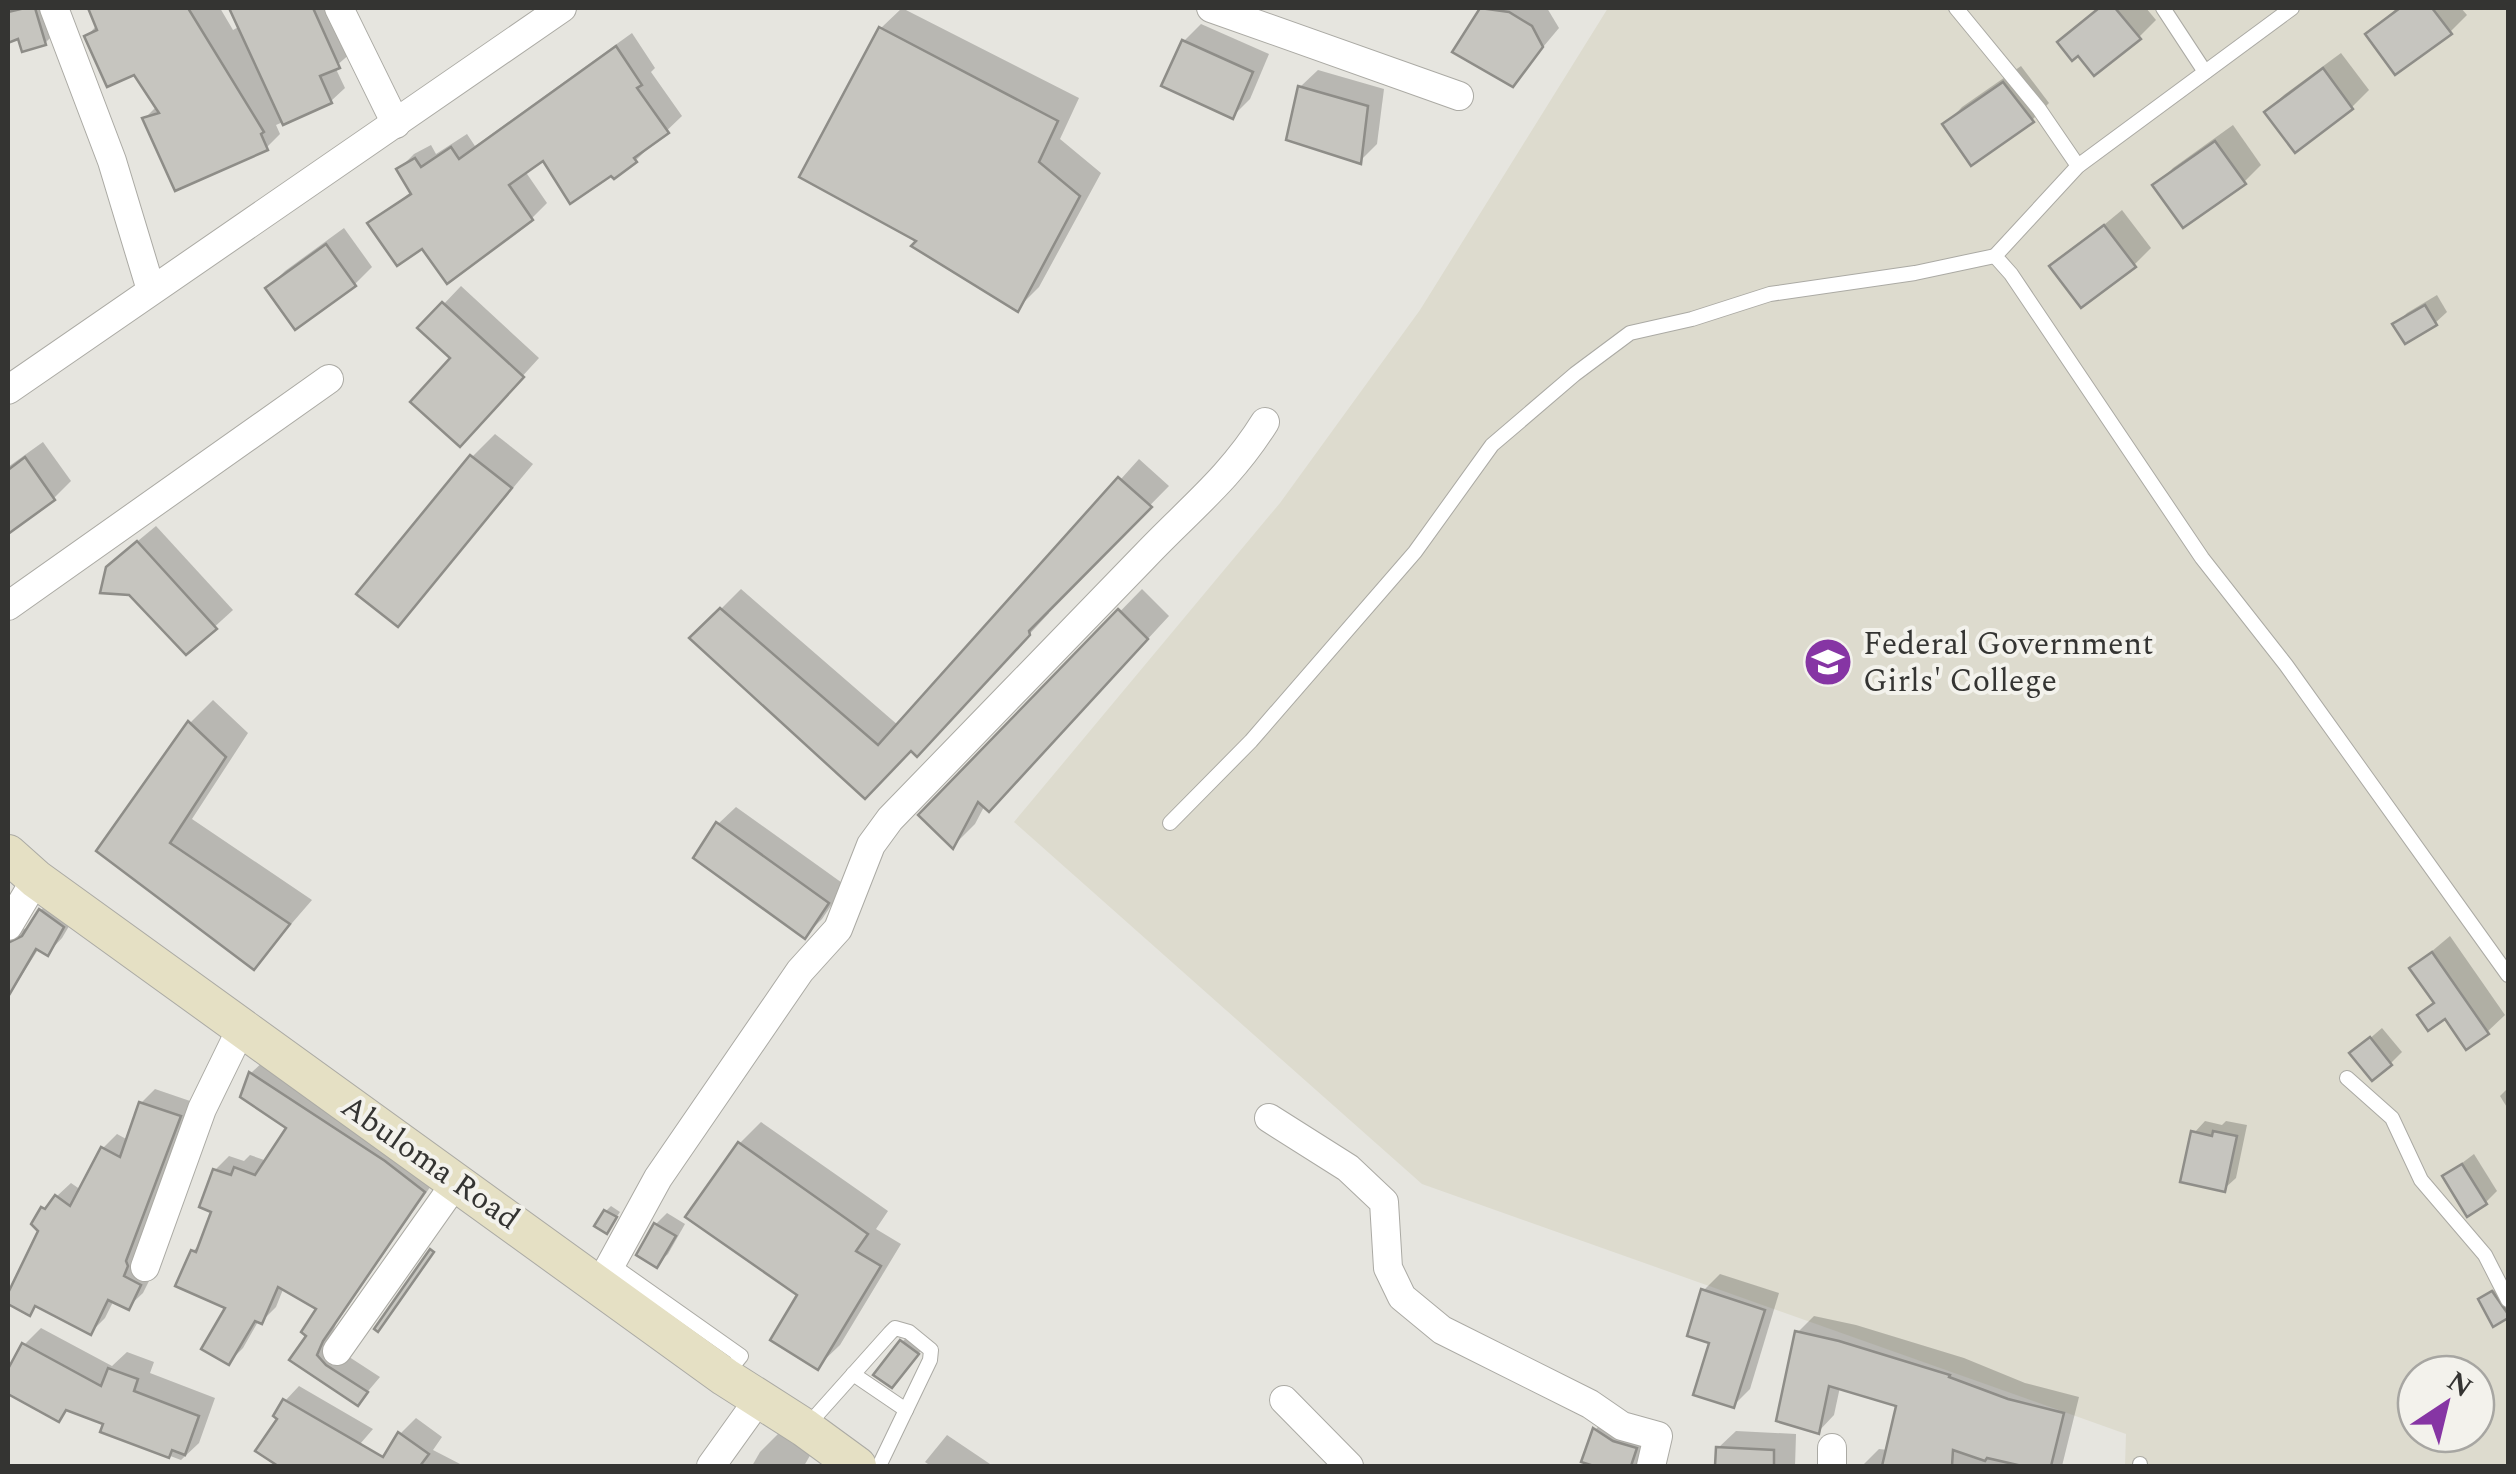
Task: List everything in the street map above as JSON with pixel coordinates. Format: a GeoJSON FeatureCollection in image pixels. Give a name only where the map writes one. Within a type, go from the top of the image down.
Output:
{"type":"FeatureCollection","features":[{"type":"Feature","properties":{"kind":"street"},"geometry":{"type":"LineString","coordinates":[[54,8],[112,161],[151,290]]}},
{"type":"Feature","properties":{"kind":"street"},"geometry":{"type":"LineString","coordinates":[[339,8],[396,124]]}},
{"type":"Feature","properties":{"kind":"street"},"geometry":{"type":"LineString","coordinates":[[8,390],[562,8]]}},
{"type":"Feature","properties":{"kind":"street"},"geometry":{"type":"LineString","coordinates":[[1211,8],[1459,96]]}},
{"type":"Feature","properties":{"kind":"street"},"geometry":{"type":"LineString","coordinates":[[8,606],[329,379]]}},
{"type":"Feature","properties":{"kind":"street"},"geometry":{"type":"LineString","coordinates":[[607,1276],[658,1178],[800,972],[838,929],[871,844],[890,819],[1155,545],[1218,487],[1243,458],[1265,422]]}},
{"type":"Feature","properties":{"kind":"street","name":"Abuloma Road"},"geometry":{"type":"LineString","coordinates":[[8,854],[36,879],[241,1029],[458,1181],[607,1276],[725,1376],[857,1466]]}},
{"type":"Feature","properties":{"kind":"street"},"geometry":{"type":"LineString","coordinates":[[8,926],[36,879]]}},
{"type":"Feature","properties":{"kind":"street"},"geometry":{"type":"LineString","coordinates":[[145,1267],[202,1109],[241,1029]]}},
{"type":"Feature","properties":{"kind":"street"},"geometry":{"type":"LineString","coordinates":[[1269,1118],[1348,1168],[1384,1202],[1388,1268],[1402,1297],[1442,1330],[1590,1404],[1622,1426],[1658,1436],[1651,1466]]}},
{"type":"Feature","properties":{"kind":"street"},"geometry":{"type":"LineString","coordinates":[[336,1351],[458,1181]]}},
{"type":"Feature","properties":{"kind":"street"},"geometry":{"type":"LineString","coordinates":[[711,1466],[759,1399]]}},
{"type":"Feature","properties":{"kind":"street"},"geometry":{"type":"LineString","coordinates":[[1284,1400],[1349,1466]]}},
{"type":"Feature","properties":{"kind":"lane"},"geometry":{"type":"LineString","coordinates":[[1956,8],[2038,109],[2078,166]]}},
{"type":"Feature","properties":{"kind":"lane"},"geometry":{"type":"LineString","coordinates":[[2163,8],[2205,72]]}},
{"type":"Feature","properties":{"kind":"lane"},"geometry":{"type":"LineString","coordinates":[[1170,823],[1251,741],[1414,552],[1492,445],[1630,333],[1692,319],[1770,294],[1915,273],[1995,256],[2078,166],[2292,8]]}},
{"type":"Feature","properties":{"kind":"lane"},"geometry":{"type":"LineString","coordinates":[[1995,256],[2011,274],[2202,558],[2286,665],[2508,975]]}},
{"type":"Feature","properties":{"kind":"lane"},"geometry":{"type":"LineString","coordinates":[[2347,1078],[2392,1118],[2421,1180],[2485,1255],[2508,1300]]}},
{"type":"Feature","properties":{"kind":"lane"},"geometry":{"type":"LineString","coordinates":[[805,1428],[895,1328],[909,1332],[931,1350],[931,1355],[879,1466]]}},
{"type":"Feature","properties":{"kind":"lane"},"geometry":{"type":"LineString","coordinates":[[853,1374],[906,1410]]}},
{"type":"Feature","properties":{"kind":"shaded area","name":"Federal Government Girls' College"},"geometry":{"type":"Polygon","coordinates":[[[1608,8],[2508,8],[2508,1466],[2125,1466],[2126,1434],[1422,1184],[1014,822],[1280,503],[1420,310],[1608,8]]]}},
{"type":"Feature","properties":{"kind":"building"},"geometry":{"type":"Polygon","coordinates":[[[35,8],[46,45],[22,52],[18,39],[8,43],[8,12],[35,8]]]}},
{"type":"Feature","properties":{"kind":"building"},"geometry":{"type":"Polygon","coordinates":[[[88,8],[188,8],[264,132],[261,134],[268,150],[175,191],[142,118],[159,113],[134,75],[107,87],[84,36],[97,30],[88,8]]]}},
{"type":"Feature","properties":{"kind":"building"},"geometry":{"type":"Polygon","coordinates":[[[229,8],[313,8],[340,68],[320,76],[332,103],[283,125],[229,8]]]}},
{"type":"Feature","properties":{"kind":"building"},"geometry":{"type":"Polygon","coordinates":[[[1480,8],[1509,12],[1532,26],[1543,47],[1513,87],[1452,52],[1480,8]]]}},
{"type":"Feature","properties":{"kind":"building"},"geometry":{"type":"Polygon","coordinates":[[[2099,8],[2115,8],[2141,39],[2094,76],[2078,56],[2072,61],[2057,42],[2099,8]]]}},
{"type":"Feature","properties":{"kind":"building"},"geometry":{"type":"Polygon","coordinates":[[[2400,8],[2432,8],[2452,34],[2395,75],[2365,34],[2400,8]]]}},
{"type":"Feature","properties":{"kind":"building"},"geometry":{"type":"Polygon","coordinates":[[[879,27],[1058,121],[1039,162],[1080,196],[1018,312],[911,246],[916,241],[799,177],[879,27]]]}},
{"type":"Feature","properties":{"kind":"building"},"geometry":{"type":"Polygon","coordinates":[[[1182,40],[1253,72],[1233,119],[1161,86],[1182,40]]]}},
{"type":"Feature","properties":{"kind":"building"},"geometry":{"type":"Polygon","coordinates":[[[616,46],[642,85],[637,88],[669,133],[634,158],[637,162],[614,179],[611,176],[570,204],[543,161],[509,185],[533,220],[447,284],[422,249],[397,266],[367,223],[411,194],[396,169],[415,158],[421,167],[451,147],[459,159],[616,46]]]}},
{"type":"Feature","properties":{"kind":"building"},"geometry":{"type":"Polygon","coordinates":[[[2323,68],[2353,109],[2295,153],[2264,112],[2323,68]]]}},
{"type":"Feature","properties":{"kind":"building"},"geometry":{"type":"Polygon","coordinates":[[[2003,82],[2034,122],[1971,166],[1942,124],[2003,82]]]}},
{"type":"Feature","properties":{"kind":"building"},"geometry":{"type":"Polygon","coordinates":[[[1298,86],[1368,106],[1361,164],[1286,140],[1298,86]]]}},
{"type":"Feature","properties":{"kind":"building"},"geometry":{"type":"Polygon","coordinates":[[[2215,141],[2246,184],[2183,228],[2152,185],[2215,141]]]}},
{"type":"Feature","properties":{"kind":"building"},"geometry":{"type":"Polygon","coordinates":[[[2104,225],[2136,267],[2081,308],[2049,266],[2104,225]]]}},
{"type":"Feature","properties":{"kind":"building"},"geometry":{"type":"Polygon","coordinates":[[[326,244],[356,286],[295,330],[265,288],[326,244]]]}},
{"type":"Feature","properties":{"kind":"building"},"geometry":{"type":"Polygon","coordinates":[[[442,302],[524,377],[460,447],[410,402],[450,358],[417,328],[442,302]]]}},
{"type":"Feature","properties":{"kind":"building"},"geometry":{"type":"Polygon","coordinates":[[[2425,305],[2437,325],[2405,344],[2392,324],[2425,305]]]}},
{"type":"Feature","properties":{"kind":"building"},"geometry":{"type":"Polygon","coordinates":[[[470,455],[512,488],[398,627],[356,594],[470,455]]]}},
{"type":"Feature","properties":{"kind":"building"},"geometry":{"type":"Polygon","coordinates":[[[25,457],[55,500],[8,534],[8,470],[25,457]]]}},
{"type":"Feature","properties":{"kind":"building"},"geometry":{"type":"Polygon","coordinates":[[[1118,477],[1152,507],[1029,631],[1030,635],[917,757],[911,751],[865,799],[689,638],[720,608],[878,745],[1118,477]]]}},
{"type":"Feature","properties":{"kind":"building"},"geometry":{"type":"Polygon","coordinates":[[[137,541],[217,629],[186,655],[129,595],[100,593],[106,567],[137,541]]]}},
{"type":"Feature","properties":{"kind":"building"},"geometry":{"type":"Polygon","coordinates":[[[1118,609],[1148,639],[989,812],[978,802],[953,849],[918,815],[1118,609]]]}},
{"type":"Feature","properties":{"kind":"building"},"geometry":{"type":"Polygon","coordinates":[[[188,721],[226,757],[170,843],[290,924],[254,970],[96,851],[188,721]]]}},
{"type":"Feature","properties":{"kind":"building"},"geometry":{"type":"Polygon","coordinates":[[[716,822],[829,903],[805,939],[693,858],[716,822]]]}},
{"type":"Feature","properties":{"kind":"building"},"geometry":{"type":"Polygon","coordinates":[[[39,909],[64,927],[48,956],[36,949],[8,997],[8,943],[22,936],[39,909]]]}},
{"type":"Feature","properties":{"kind":"building"},"geometry":{"type":"Polygon","coordinates":[[[2432,952],[2489,1034],[2466,1050],[2445,1019],[2428,1031],[2417,1015],[2434,1003],[2409,968],[2432,952]]]}},
{"type":"Feature","properties":{"kind":"building"},"geometry":{"type":"Polygon","coordinates":[[[2370,1037],[2392,1065],[2372,1081],[2349,1053],[2370,1037]]]}},
{"type":"Feature","properties":{"kind":"building"},"geometry":{"type":"Polygon","coordinates":[[[249,1072],[385,1161],[425,1192],[317,1355],[368,1392],[358,1406],[289,1360],[306,1336],[301,1332],[316,1309],[278,1287],[262,1324],[255,1321],[229,1365],[201,1349],[225,1308],[175,1286],[191,1250],[196,1252],[211,1212],[199,1207],[213,1169],[231,1175],[234,1167],[255,1175],[286,1128],[240,1097],[249,1072]]]}},
{"type":"Feature","properties":{"kind":"building"},"geometry":{"type":"Polygon","coordinates":[[[139,1102],[181,1116],[126,1261],[124,1276],[141,1285],[129,1310],[108,1300],[91,1335],[35,1306],[30,1316],[8,1304],[8,1293],[38,1231],[31,1224],[41,1207],[45,1209],[55,1195],[70,1206],[101,1147],[120,1157],[139,1102]]]}},
{"type":"Feature","properties":{"kind":"building"},"geometry":{"type":"Polygon","coordinates":[[[2191,1131],[2237,1136],[2225,1192],[2180,1182],[2191,1131]]]}},
{"type":"Feature","properties":{"kind":"building"},"geometry":{"type":"Polygon","coordinates":[[[738,1142],[868,1234],[856,1251],[881,1266],[818,1370],[770,1340],[797,1295],[685,1217],[738,1142]]]}},
{"type":"Feature","properties":{"kind":"building"},"geometry":{"type":"Polygon","coordinates":[[[2462,1164],[2487,1204],[2467,1217],[2442,1176],[2462,1164]]]}},
{"type":"Feature","properties":{"kind":"building"},"geometry":{"type":"Polygon","coordinates":[[[604,1210],[617,1217],[607,1234],[594,1226],[604,1210]]]}},
{"type":"Feature","properties":{"kind":"building"},"geometry":{"type":"Polygon","coordinates":[[[654,1223],[676,1236],[657,1268],[636,1255],[654,1223]]]}},
{"type":"Feature","properties":{"kind":"building"},"geometry":{"type":"Polygon","coordinates":[[[430,1249],[434,1252],[378,1332],[374,1329],[430,1249]]]}},
{"type":"Feature","properties":{"kind":"building"},"geometry":{"type":"Polygon","coordinates":[[[1701,1289],[1765,1310],[1734,1408],[1693,1395],[1709,1343],[1687,1336],[1701,1289]]]}},
{"type":"Feature","properties":{"kind":"building"},"geometry":{"type":"Polygon","coordinates":[[[2492,1291],[2508,1314],[2508,1318],[2493,1327],[2478,1299],[2492,1291]]]}},
{"type":"Feature","properties":{"kind":"building"},"geometry":{"type":"Polygon","coordinates":[[[1795,1331],[1839,1341],[1950,1375],[2008,1399],[2064,1413],[2051,1466],[2022,1466],[1987,1458],[1985,1461],[1953,1450],[1952,1466],[1882,1466],[1896,1406],[1829,1386],[1819,1434],[1776,1421],[1795,1331]]]}},
{"type":"Feature","properties":{"kind":"building"},"geometry":{"type":"Polygon","coordinates":[[[900,1340],[919,1354],[892,1388],[873,1375],[900,1340]]]}},
{"type":"Feature","properties":{"kind":"building"},"geometry":{"type":"Polygon","coordinates":[[[22,1343],[101,1386],[108,1368],[138,1379],[134,1391],[199,1416],[185,1455],[172,1450],[169,1458],[100,1432],[103,1424],[66,1410],[59,1422],[8,1394],[8,1369],[22,1343]]]}},
{"type":"Feature","properties":{"kind":"building"},"geometry":{"type":"Polygon","coordinates":[[[283,1399],[383,1457],[398,1432],[429,1454],[420,1466],[278,1466],[255,1451],[277,1419],[273,1416],[283,1399]]]}},
{"type":"Feature","properties":{"kind":"building"},"geometry":{"type":"Polygon","coordinates":[[[1593,1428],[1613,1441],[1637,1448],[1631,1466],[1581,1462],[1593,1428]]]}},
{"type":"Feature","properties":{"kind":"building"},"geometry":{"type":"Polygon","coordinates":[[[1716,1447],[1774,1450],[1774,1466],[1715,1466],[1716,1447]]]}},
{"type":"Feature","properties":{"kind":"place","name":"Federal Government Girls' College"},"geometry":{"type":"Point","coordinates":[1828,662]}}]}
